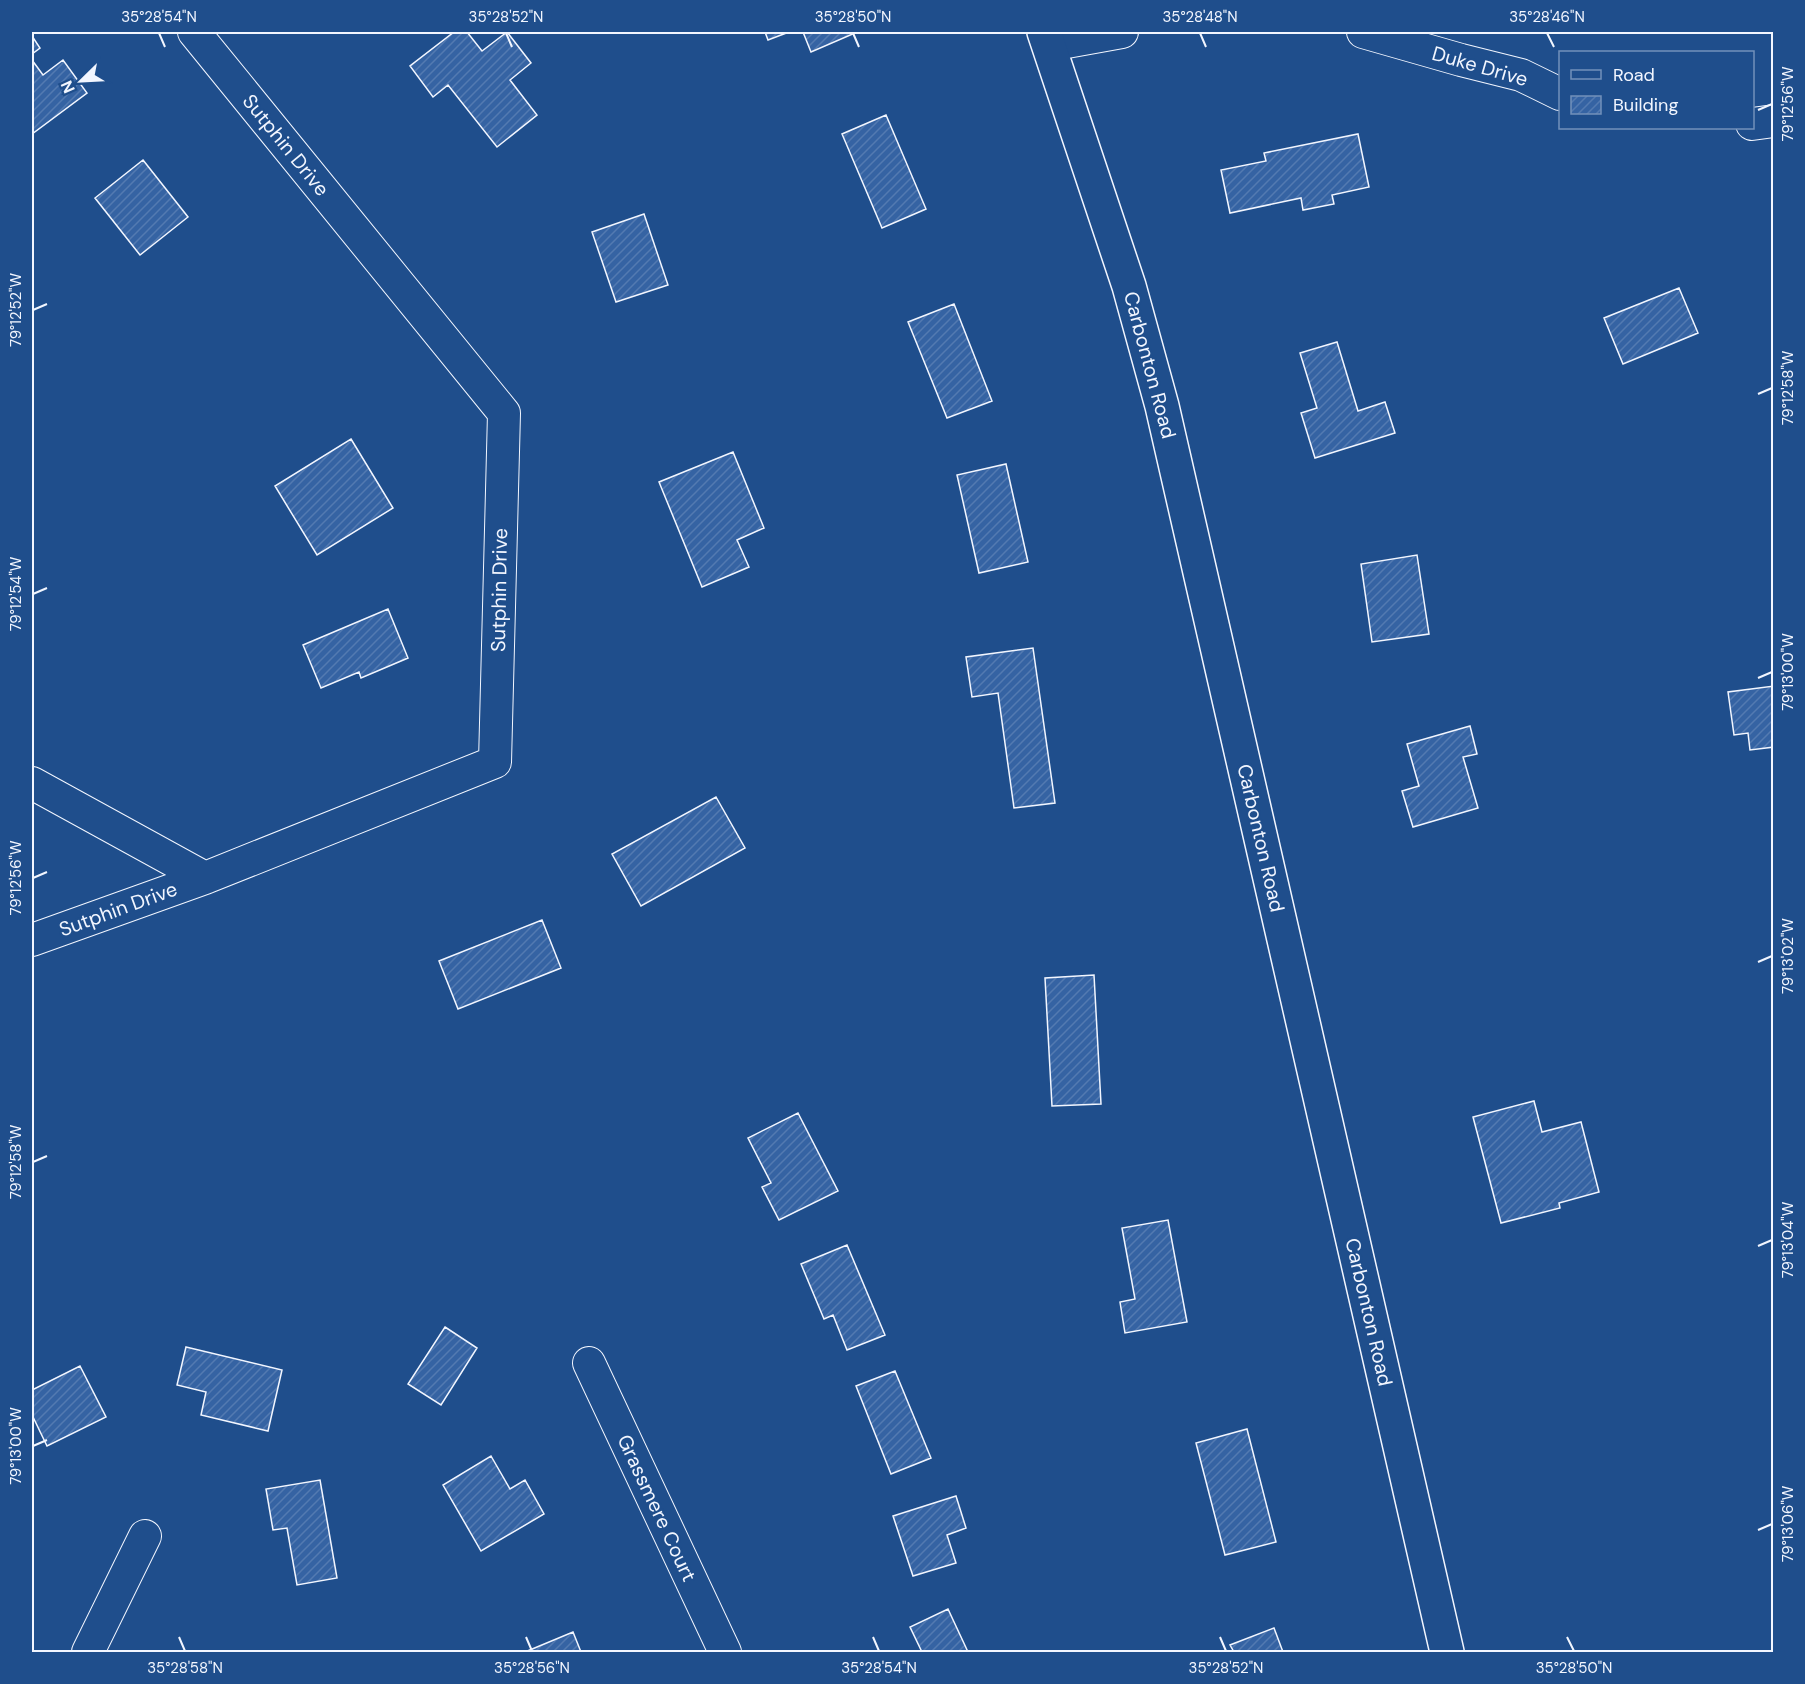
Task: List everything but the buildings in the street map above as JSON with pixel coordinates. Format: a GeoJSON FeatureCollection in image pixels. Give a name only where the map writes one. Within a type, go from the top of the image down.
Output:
{"type":"FeatureCollection","features":[{"type":"Feature","properties":{"kind":"street","name":"Sutphin Drive"},"geometry":{"type":"LineString","coordinates":[[32,940],[205,878],[495,762],[504,413],[194,32]]}},
{"type":"Feature","properties":{"kind":"street"},"geometry":{"type":"LineString","coordinates":[[1047,38],[1122,32]]}},
{"type":"Feature","properties":{"kind":"street","name":"Duke Drive"},"geometry":{"type":"LineString","coordinates":[[1363,32],[1521,75],[1559,94]]}},
{"type":"Feature","properties":{"kind":"street","name":"Carbonton Road"},"geometry":{"type":"LineString","coordinates":[[1047,38],[1129,286],[1162,406],[1447,1653]]}},
{"type":"Feature","properties":{"kind":"street"},"geometry":{"type":"LineString","coordinates":[[1754,124],[1773,121]]}},
{"type":"Feature","properties":{"kind":"street"},"geometry":{"type":"LineString","coordinates":[[32,783],[205,878]]}},
{"type":"Feature","properties":{"kind":"street","name":"Grassmere Court"},"geometry":{"type":"LineString","coordinates":[[589,1363],[725,1653]]}},
{"type":"Feature","properties":{"kind":"street"},"geometry":{"type":"LineString","coordinates":[[88,1653],[145,1536]]}}]}
